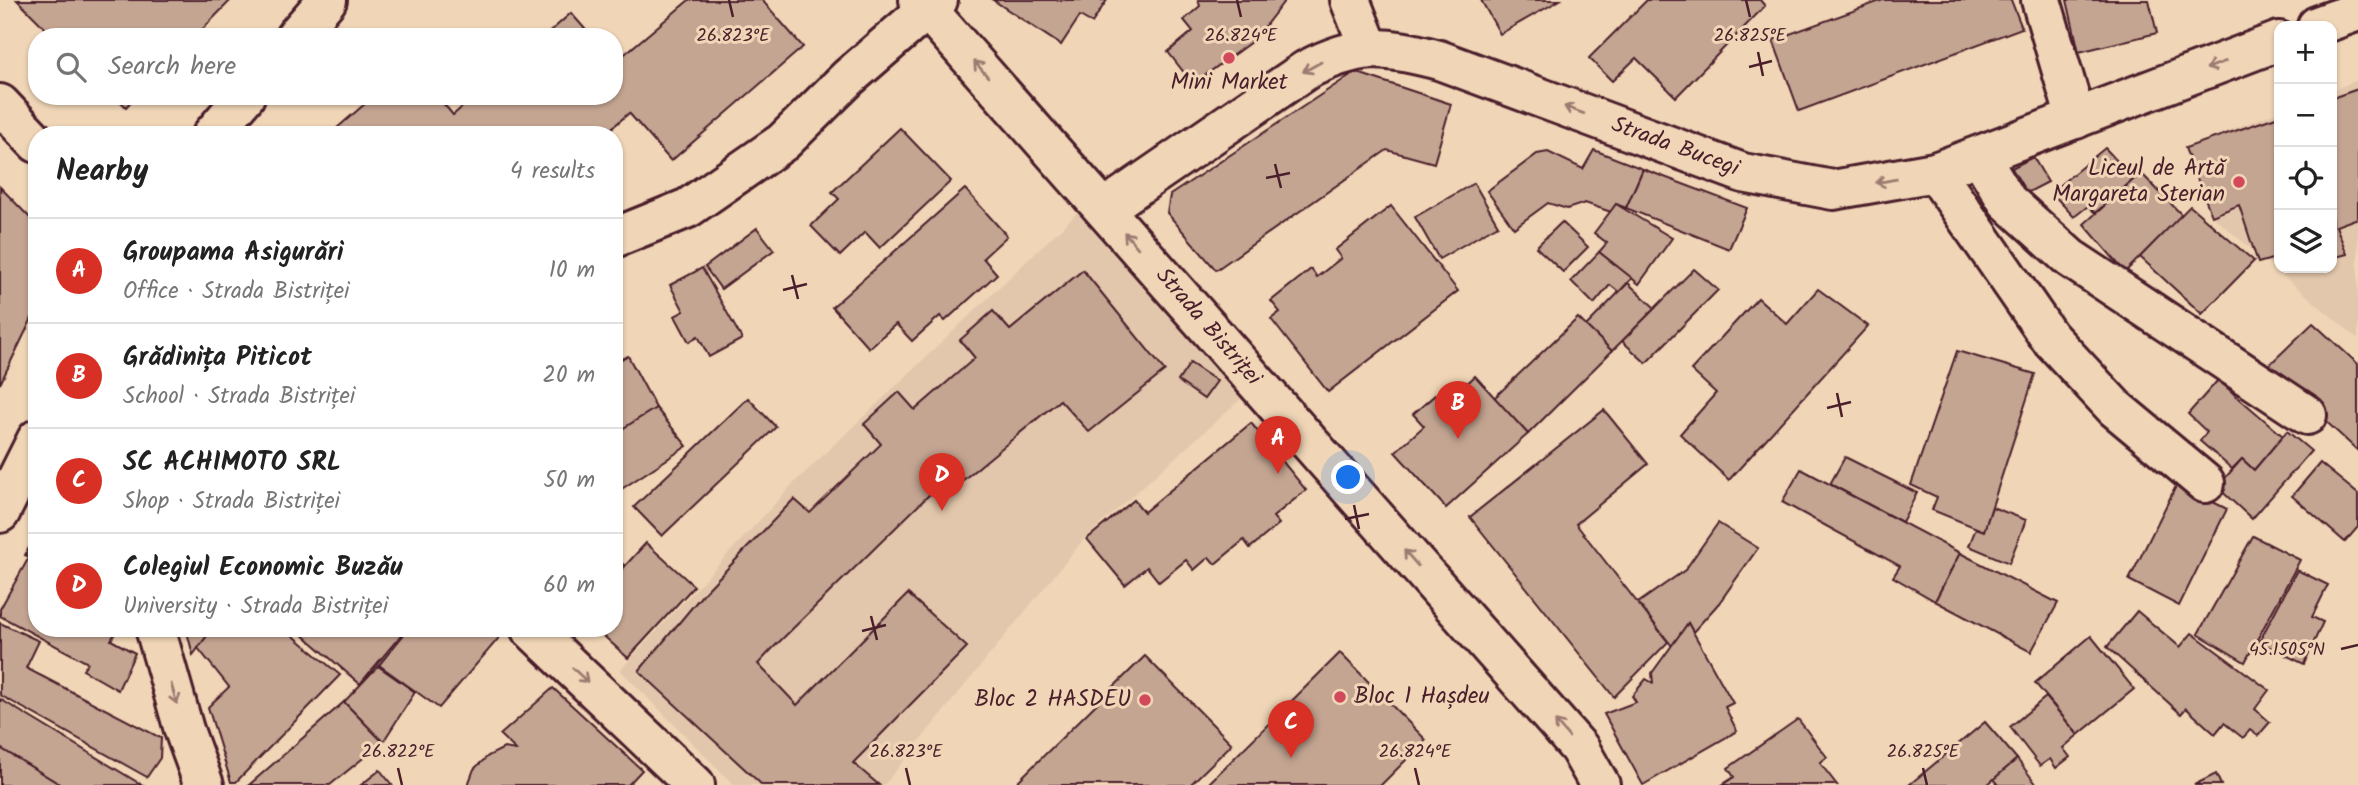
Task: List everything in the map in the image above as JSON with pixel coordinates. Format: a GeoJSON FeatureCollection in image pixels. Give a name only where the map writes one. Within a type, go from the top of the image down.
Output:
{"type":"FeatureCollection","features":[{"type":"Feature","properties":{"kind":"street"},"geometry":{"type":"LineString","coordinates":[[303,28],[327,0]]}},
{"type":"Feature","properties":{"kind":"street"},"geometry":{"type":"LineString","coordinates":[[1350,0],[1369,48]]}},
{"type":"Feature","properties":{"kind":"street"},"geometry":{"type":"LineString","coordinates":[[2041,0],[2076,119]]}},
{"type":"Feature","properties":{"kind":"street"},"geometry":{"type":"LineString","coordinates":[[623,233],[688,208],[783,142],[929,3]]}},
{"type":"Feature","properties":{"kind":"street","name":"Strada Bistriței"},"geometry":{"type":"LineString","coordinates":[[929,3],[1104,209],[1579,748],[1600,785]]}},
{"type":"Feature","properties":{"kind":"street"},"geometry":{"type":"LineString","coordinates":[[2331,21],[2358,11]]}},
{"type":"Feature","properties":{"kind":"street","name":"Strada Bucegi"},"geometry":{"type":"LineString","coordinates":[[1104,209],[1306,70],[1338,53],[1369,48],[1400,50],[1439,60],[1743,173],[1833,190],[1935,172],[2274,43]]}},
{"type":"Feature","properties":{"kind":"street"},"geometry":{"type":"LineString","coordinates":[[0,104],[28,134]]}},
{"type":"Feature","properties":{"kind":"street"},"geometry":{"type":"LineString","coordinates":[[220,126],[237,105]]}},
{"type":"Feature","properties":{"kind":"street"},"geometry":{"type":"LineString","coordinates":[[1980,156],[2007,201],[2070,258],[2307,415]]}},
{"type":"Feature","properties":{"kind":"street"},"geometry":{"type":"LineString","coordinates":[[1935,172],[2049,337],[2115,408],[2205,482]]}},
{"type":"Feature","properties":{"kind":"street"},"geometry":{"type":"LineString","coordinates":[[0,513],[28,457]]}},
{"type":"Feature","properties":{"kind":"street"},"geometry":{"type":"LineString","coordinates":[[158,637],[184,730],[204,785]]}},
{"type":"Feature","properties":{"kind":"street"},"geometry":{"type":"LineString","coordinates":[[539,637],[695,785]]}},
{"type":"Feature","properties":{"kind":"shaded area","name":"Liceul de Artă Margareta Sterian"},"geometry":{"type":"Polygon","coordinates":[[[2358,80],[2358,339],[2280,273],[2337,273],[2337,88],[2358,80]]]}},
{"type":"Feature","properties":{"kind":"shaded area","name":"Liceul de Artă Margareta Sterian"},"geometry":{"type":"Polygon","coordinates":[[[2274,113],[2274,268],[2212,216],[2185,148],[2274,113]]]}},
{"type":"Feature","properties":{"kind":"shaded area"},"geometry":{"type":"Polygon","coordinates":[[[1077,213],[1241,399],[1084,539],[884,785],[734,785],[620,670],[794,483],[1077,213]]]}},
{"type":"Feature","properties":{"kind":"building"},"geometry":{"type":"Polygon","coordinates":[[[17,0],[231,0],[204,28],[45,28],[17,0]]]}},
{"type":"Feature","properties":{"kind":"building"},"geometry":{"type":"Polygon","coordinates":[[[689,0],[762,0],[803,47],[671,161],[629,113],[614,126],[339,126],[364,105],[445,105],[453,115],[465,105],[623,105],[623,55],[689,0]]]}},
{"type":"Feature","properties":{"kind":"building"},"geometry":{"type":"Polygon","coordinates":[[[993,0],[1107,0],[1092,23],[1080,16],[1061,45],[993,0]]]}},
{"type":"Feature","properties":{"kind":"building"},"geometry":{"type":"Polygon","coordinates":[[[1198,0],[1285,0],[1255,39],[1193,84],[1168,52],[1193,31],[1184,20],[1200,6],[1198,0]]]}},
{"type":"Feature","properties":{"kind":"building"},"geometry":{"type":"Polygon","coordinates":[[[1481,0],[1560,0],[1500,34],[1481,0]]]}},
{"type":"Feature","properties":{"kind":"building"},"geometry":{"type":"Polygon","coordinates":[[[1647,0],[1760,0],[1765,6],[1676,97],[1636,58],[1612,81],[1589,58],[1647,0]]]}},
{"type":"Feature","properties":{"kind":"building"},"geometry":{"type":"Polygon","coordinates":[[[1883,0],[2011,0],[2022,28],[1799,111],[1773,40],[1883,0]]]}},
{"type":"Feature","properties":{"kind":"building"},"geometry":{"type":"Polygon","coordinates":[[[2067,0],[2149,0],[2157,33],[2079,52],[2067,0]]]}},
{"type":"Feature","properties":{"kind":"building"},"geometry":{"type":"Polygon","coordinates":[[[571,13],[584,28],[554,28],[571,13]]]}},
{"type":"Feature","properties":{"kind":"building"},"geometry":{"type":"Polygon","coordinates":[[[1355,72],[1451,104],[1434,163],[1387,150],[1216,270],[1167,213],[1170,195],[1355,72]]]}},
{"type":"Feature","properties":{"kind":"building"},"geometry":{"type":"Polygon","coordinates":[[[2358,89],[2358,218],[2337,226],[2337,147],[2337,96],[2358,89]]]}},
{"type":"Feature","properties":{"kind":"building"},"geometry":{"type":"Polygon","coordinates":[[[2274,118],[2274,258],[2258,263],[2239,205],[2212,216],[2185,148],[2274,118]]]}},
{"type":"Feature","properties":{"kind":"building"},"geometry":{"type":"Polygon","coordinates":[[[900,128],[951,181],[880,248],[865,232],[840,256],[811,226],[839,199],[832,192],[900,128]]]}},
{"type":"Feature","properties":{"kind":"building"},"geometry":{"type":"Polygon","coordinates":[[[2105,148],[2134,179],[2095,213],[2088,206],[2074,217],[2051,192],[2105,148]]]}},
{"type":"Feature","properties":{"kind":"building"},"geometry":{"type":"Polygon","coordinates":[[[1594,150],[1643,169],[1626,208],[1616,204],[1611,212],[1585,203],[1567,209],[1548,203],[1514,228],[1487,191],[1537,154],[1548,152],[1583,169],[1594,150]]]}},
{"type":"Feature","properties":{"kind":"building"},"geometry":{"type":"Polygon","coordinates":[[[2033,157],[2048,182],[2017,198],[2004,172],[2033,157]]]}},
{"type":"Feature","properties":{"kind":"building"},"geometry":{"type":"Polygon","coordinates":[[[1643,169],[1747,208],[1729,249],[1626,208],[1643,169]]]}},
{"type":"Feature","properties":{"kind":"building"},"geometry":{"type":"Polygon","coordinates":[[[2141,173],[2182,215],[2125,272],[2084,224],[2141,173]]]}},
{"type":"Feature","properties":{"kind":"building"},"geometry":{"type":"Polygon","coordinates":[[[1474,183],[1498,225],[1439,259],[1415,217],[1474,183]]]}},
{"type":"Feature","properties":{"kind":"building"},"geometry":{"type":"Polygon","coordinates":[[[0,187],[28,216],[28,326],[0,384],[0,187]]]}},
{"type":"Feature","properties":{"kind":"building"},"geometry":{"type":"Polygon","coordinates":[[[965,189],[1007,236],[983,258],[997,274],[945,321],[940,316],[912,341],[896,324],[869,348],[832,307],[965,189]]]}},
{"type":"Feature","properties":{"kind":"building"},"geometry":{"type":"Polygon","coordinates":[[[1616,204],[1672,238],[1639,284],[1599,252],[1607,243],[1594,233],[1616,204]]]}},
{"type":"Feature","properties":{"kind":"building"},"geometry":{"type":"Polygon","coordinates":[[[1391,206],[1458,291],[1328,392],[1271,319],[1280,312],[1271,301],[1311,269],[1317,277],[1341,258],[1335,250],[1391,206]]]}},
{"type":"Feature","properties":{"kind":"building"},"geometry":{"type":"Polygon","coordinates":[[[2190,206],[2254,261],[2202,314],[2140,257],[2190,206]]]}},
{"type":"Feature","properties":{"kind":"building"},"geometry":{"type":"Polygon","coordinates":[[[1562,222],[1588,247],[1563,272],[1536,247],[1562,222]]]}},
{"type":"Feature","properties":{"kind":"building"},"geometry":{"type":"Polygon","coordinates":[[[757,228],[774,250],[721,289],[705,267],[757,228]]]}},
{"type":"Feature","properties":{"kind":"building"},"geometry":{"type":"Polygon","coordinates":[[[2337,229],[2347,254],[2337,257],[2337,229]]]}},
{"type":"Feature","properties":{"kind":"building"},"geometry":{"type":"Polygon","coordinates":[[[1599,252],[1632,278],[1619,292],[1610,285],[1594,304],[1571,281],[1599,252]]]}},
{"type":"Feature","properties":{"kind":"building"},"geometry":{"type":"Polygon","coordinates":[[[702,268],[742,339],[709,357],[698,336],[689,342],[675,316],[684,311],[670,285],[702,268]]]}},
{"type":"Feature","properties":{"kind":"building"},"geometry":{"type":"Polygon","coordinates":[[[1694,269],[1718,290],[1646,363],[1622,341],[1694,269]]]}},
{"type":"Feature","properties":{"kind":"building"},"geometry":{"type":"Polygon","coordinates":[[[1083,270],[1165,371],[1089,432],[1060,400],[940,499],[933,491],[773,648],[758,664],[797,705],[908,594],[967,647],[853,763],[879,785],[762,785],[639,671],[703,594],[794,499],[810,513],[881,444],[864,424],[899,392],[915,410],[975,358],[960,340],[993,311],[1010,330],[1083,270]]]}},
{"type":"Feature","properties":{"kind":"building"},"geometry":{"type":"Polygon","coordinates":[[[1628,283],[1655,308],[1612,351],[1586,326],[1628,283]]]}},
{"type":"Feature","properties":{"kind":"building"},"geometry":{"type":"Polygon","coordinates":[[[1818,289],[1868,326],[1729,480],[1680,434],[1716,393],[1691,370],[1758,298],[1787,324],[1818,289]]]}},
{"type":"Feature","properties":{"kind":"building"},"geometry":{"type":"Polygon","coordinates":[[[1578,318],[1612,351],[1528,434],[1494,398],[1578,318]]]}},
{"type":"Feature","properties":{"kind":"building"},"geometry":{"type":"Polygon","coordinates":[[[2313,323],[2358,364],[2358,451],[2267,367],[2313,323]]]}},
{"type":"Feature","properties":{"kind":"building"},"geometry":{"type":"Polygon","coordinates":[[[1957,351],[2035,374],[1984,531],[1932,510],[1937,497],[1911,485],[1957,351]]]}},
{"type":"Feature","properties":{"kind":"building"},"geometry":{"type":"Polygon","coordinates":[[[628,356],[656,408],[623,429],[623,358],[628,356]]]}},
{"type":"Feature","properties":{"kind":"building"},"geometry":{"type":"Polygon","coordinates":[[[1190,363],[1217,381],[1204,399],[1178,381],[1190,363]]]}},
{"type":"Feature","properties":{"kind":"building"},"geometry":{"type":"Polygon","coordinates":[[[1475,376],[1528,434],[1446,508],[1395,452],[1424,426],[1413,414],[1435,395],[1444,405],[1475,376]]]}},
{"type":"Feature","properties":{"kind":"building"},"geometry":{"type":"Polygon","coordinates":[[[2218,380],[2283,436],[2254,470],[2242,459],[2232,469],[2200,441],[2207,432],[2188,414],[2218,380]]]}},
{"type":"Feature","properties":{"kind":"building"},"geometry":{"type":"Polygon","coordinates":[[[748,398],[776,427],[662,536],[634,507],[748,398]]]}},
{"type":"Feature","properties":{"kind":"building"},"geometry":{"type":"Polygon","coordinates":[[[656,408],[687,446],[623,488],[623,428],[656,408]]]}},
{"type":"Feature","properties":{"kind":"building"},"geometry":{"type":"Polygon","coordinates":[[[1604,410],[1648,464],[1576,524],[1668,642],[1614,697],[1470,517],[1604,410]]]}},
{"type":"Feature","properties":{"kind":"building"},"geometry":{"type":"Polygon","coordinates":[[[1251,423],[1306,490],[1273,517],[1279,524],[1250,548],[1244,540],[1215,564],[1209,557],[1194,570],[1186,560],[1159,582],[1147,567],[1125,585],[1087,539],[1134,500],[1144,512],[1251,423]]]}},
{"type":"Feature","properties":{"kind":"building"},"geometry":{"type":"Polygon","coordinates":[[[2287,431],[2311,451],[2252,519],[2217,487],[2242,459],[2254,470],[2287,431]]]}},
{"type":"Feature","properties":{"kind":"building"},"geometry":{"type":"Polygon","coordinates":[[[1845,457],[1917,493],[1902,522],[1830,484],[1845,457]]]}},
{"type":"Feature","properties":{"kind":"building"},"geometry":{"type":"Polygon","coordinates":[[[2320,463],[2358,494],[2358,527],[2345,542],[2292,496],[2320,463]]]}},
{"type":"Feature","properties":{"kind":"building"},"geometry":{"type":"Polygon","coordinates":[[[1801,469],[1960,553],[1935,601],[1893,577],[1900,566],[1782,502],[1801,469]]]}},
{"type":"Feature","properties":{"kind":"building"},"geometry":{"type":"Polygon","coordinates":[[[2177,484],[2227,509],[2179,606],[2129,580],[2177,484]]]}},
{"type":"Feature","properties":{"kind":"building"},"geometry":{"type":"Polygon","coordinates":[[[1992,507],[2026,520],[2009,563],[1969,546],[1976,528],[1984,531],[1992,507]]]}},
{"type":"Feature","properties":{"kind":"building"},"geometry":{"type":"Polygon","coordinates":[[[1718,523],[1758,548],[1719,603],[1693,632],[1688,623],[1672,646],[1638,603],[1685,570],[1718,523]]]}},
{"type":"Feature","properties":{"kind":"building"},"geometry":{"type":"Polygon","coordinates":[[[2253,536],[2300,560],[2245,662],[2198,634],[2253,536]]]}},
{"type":"Feature","properties":{"kind":"building"},"geometry":{"type":"Polygon","coordinates":[[[646,543],[694,586],[628,658],[605,637],[623,637],[623,568],[646,543]]]}},
{"type":"Feature","properties":{"kind":"building"},"geometry":{"type":"Polygon","coordinates":[[[1960,553],[2058,603],[2031,652],[1935,601],[1960,553]]]}},
{"type":"Feature","properties":{"kind":"building"},"geometry":{"type":"Polygon","coordinates":[[[28,559],[28,631],[0,616],[0,609],[28,559]]]}},
{"type":"Feature","properties":{"kind":"building"},"geometry":{"type":"Polygon","coordinates":[[[2297,570],[2328,585],[2312,617],[2323,622],[2304,664],[2259,642],[2297,570]]]}},
{"type":"Feature","properties":{"kind":"building"},"geometry":{"type":"Polygon","coordinates":[[[2137,611],[2180,647],[2192,633],[2269,690],[2255,709],[2270,722],[2258,736],[2250,730],[2243,738],[2224,723],[2215,734],[2186,708],[2181,714],[2107,647],[2137,611]]]}},
{"type":"Feature","properties":{"kind":"building"},"geometry":{"type":"Polygon","coordinates":[[[0,623],[39,641],[26,668],[161,738],[160,758],[147,777],[0,695],[0,623]]]}},
{"type":"Feature","properties":{"kind":"building"},"geometry":{"type":"Polygon","coordinates":[[[1688,623],[1733,703],[1725,707],[1737,731],[1643,785],[1604,714],[1636,702],[1632,696],[1646,679],[1653,683],[1652,673],[1688,623]]]}},
{"type":"Feature","properties":{"kind":"building"},"geometry":{"type":"Polygon","coordinates":[[[2091,636],[2134,689],[2078,735],[2035,683],[2091,636]]]}},
{"type":"Feature","properties":{"kind":"building"},"geometry":{"type":"Polygon","coordinates":[[[39,637],[113,637],[111,640],[135,653],[118,690],[83,670],[88,663],[39,637]]]}},
{"type":"Feature","properties":{"kind":"building"},"geometry":{"type":"Polygon","coordinates":[[[188,637],[206,637],[193,655],[188,637]]]}},
{"type":"Feature","properties":{"kind":"building"},"geometry":{"type":"Polygon","coordinates":[[[206,637],[295,637],[340,675],[236,782],[231,782],[208,707],[229,687],[198,648],[206,637]]]}},
{"type":"Feature","properties":{"kind":"building"},"geometry":{"type":"Polygon","coordinates":[[[305,637],[399,637],[360,684],[305,637]]]}},
{"type":"Feature","properties":{"kind":"building"},"geometry":{"type":"Polygon","coordinates":[[[402,637],[500,637],[439,708],[379,665],[402,637]]]}},
{"type":"Feature","properties":{"kind":"building","name":"Bloc 1 Hașdeu"},"geometry":{"type":"Polygon","coordinates":[[[1340,653],[1426,740],[1381,785],[1207,785],[1340,653]]]}},
{"type":"Feature","properties":{"kind":"building","name":"Bloc 2 HASDEU"},"geometry":{"type":"Polygon","coordinates":[[[1145,656],[1232,744],[1190,785],[1014,785],[1145,656]]]}},
{"type":"Feature","properties":{"kind":"building"},"geometry":{"type":"Polygon","coordinates":[[[378,666],[415,692],[383,742],[344,702],[378,666]]]}},
{"type":"Feature","properties":{"kind":"building"},"geometry":{"type":"Polygon","coordinates":[[[553,688],[642,770],[628,785],[468,785],[474,769],[488,756],[504,748],[516,750],[500,735],[553,688]]]}},
{"type":"Feature","properties":{"kind":"building"},"geometry":{"type":"Polygon","coordinates":[[[2046,697],[2078,735],[2063,748],[2070,757],[2056,768],[2050,759],[2040,766],[2010,727],[2046,697]]]}},
{"type":"Feature","properties":{"kind":"building"},"geometry":{"type":"Polygon","coordinates":[[[0,699],[142,785],[61,785],[0,748],[0,699]]]}},
{"type":"Feature","properties":{"kind":"building"},"geometry":{"type":"Polygon","coordinates":[[[344,702],[383,742],[330,785],[249,785],[344,702]]]}},
{"type":"Feature","properties":{"kind":"building"},"geometry":{"type":"Polygon","coordinates":[[[1798,719],[1827,757],[1820,763],[1837,785],[1722,785],[1734,777],[1728,768],[1798,719]]]}},
{"type":"Feature","properties":{"kind":"building"},"geometry":{"type":"Polygon","coordinates":[[[1985,722],[2017,759],[1987,785],[1909,785],[1985,722]]]}},
{"type":"Feature","properties":{"kind":"building"},"geometry":{"type":"Polygon","coordinates":[[[0,748],[61,785],[0,785],[0,748]]]}},
{"type":"Feature","properties":{"kind":"building"},"geometry":{"type":"Polygon","coordinates":[[[2017,759],[2037,785],[1999,785],[1994,779],[2017,759]]]}},
{"type":"Feature","properties":{"kind":"building"},"geometry":{"type":"Polygon","coordinates":[[[380,770],[392,785],[361,785],[380,770]]]}},
{"type":"Feature","properties":{"kind":"building"},"geometry":{"type":"Polygon","coordinates":[[[2216,774],[2221,785],[2194,785],[2216,774]]]}},
{"type":"Feature","properties":{"kind":"place","name":"Mini Market"},"geometry":{"type":"Point","coordinates":[1229,58]}},
{"type":"Feature","properties":{"kind":"place","name":"Liceul de Artă Margareta Sterian"},"geometry":{"type":"Point","coordinates":[2239,182]}},
{"type":"Feature","properties":{"kind":"place","name":"Grădinița Piticot"},"geometry":{"type":"Point","coordinates":[1458,439]}},
{"type":"Feature","properties":{"kind":"place","name":"Groupama Asigurări"},"geometry":{"type":"Point","coordinates":[1278,474]}},
{"type":"Feature","properties":{"kind":"place","name":"Colegiul Economic Buzău"},"geometry":{"type":"Point","coordinates":[942,511]}},
{"type":"Feature","properties":{"kind":"place","name":"Bloc 1 Hașdeu"},"geometry":{"type":"Point","coordinates":[1340,697]}},
{"type":"Feature","properties":{"kind":"place","name":"Bloc 2 HASDEU"},"geometry":{"type":"Point","coordinates":[1145,700]}},
{"type":"Feature","properties":{"kind":"place","name":"SC ACHIMOTO SRL"},"geometry":{"type":"Point","coordinates":[1291,758]}}]}
